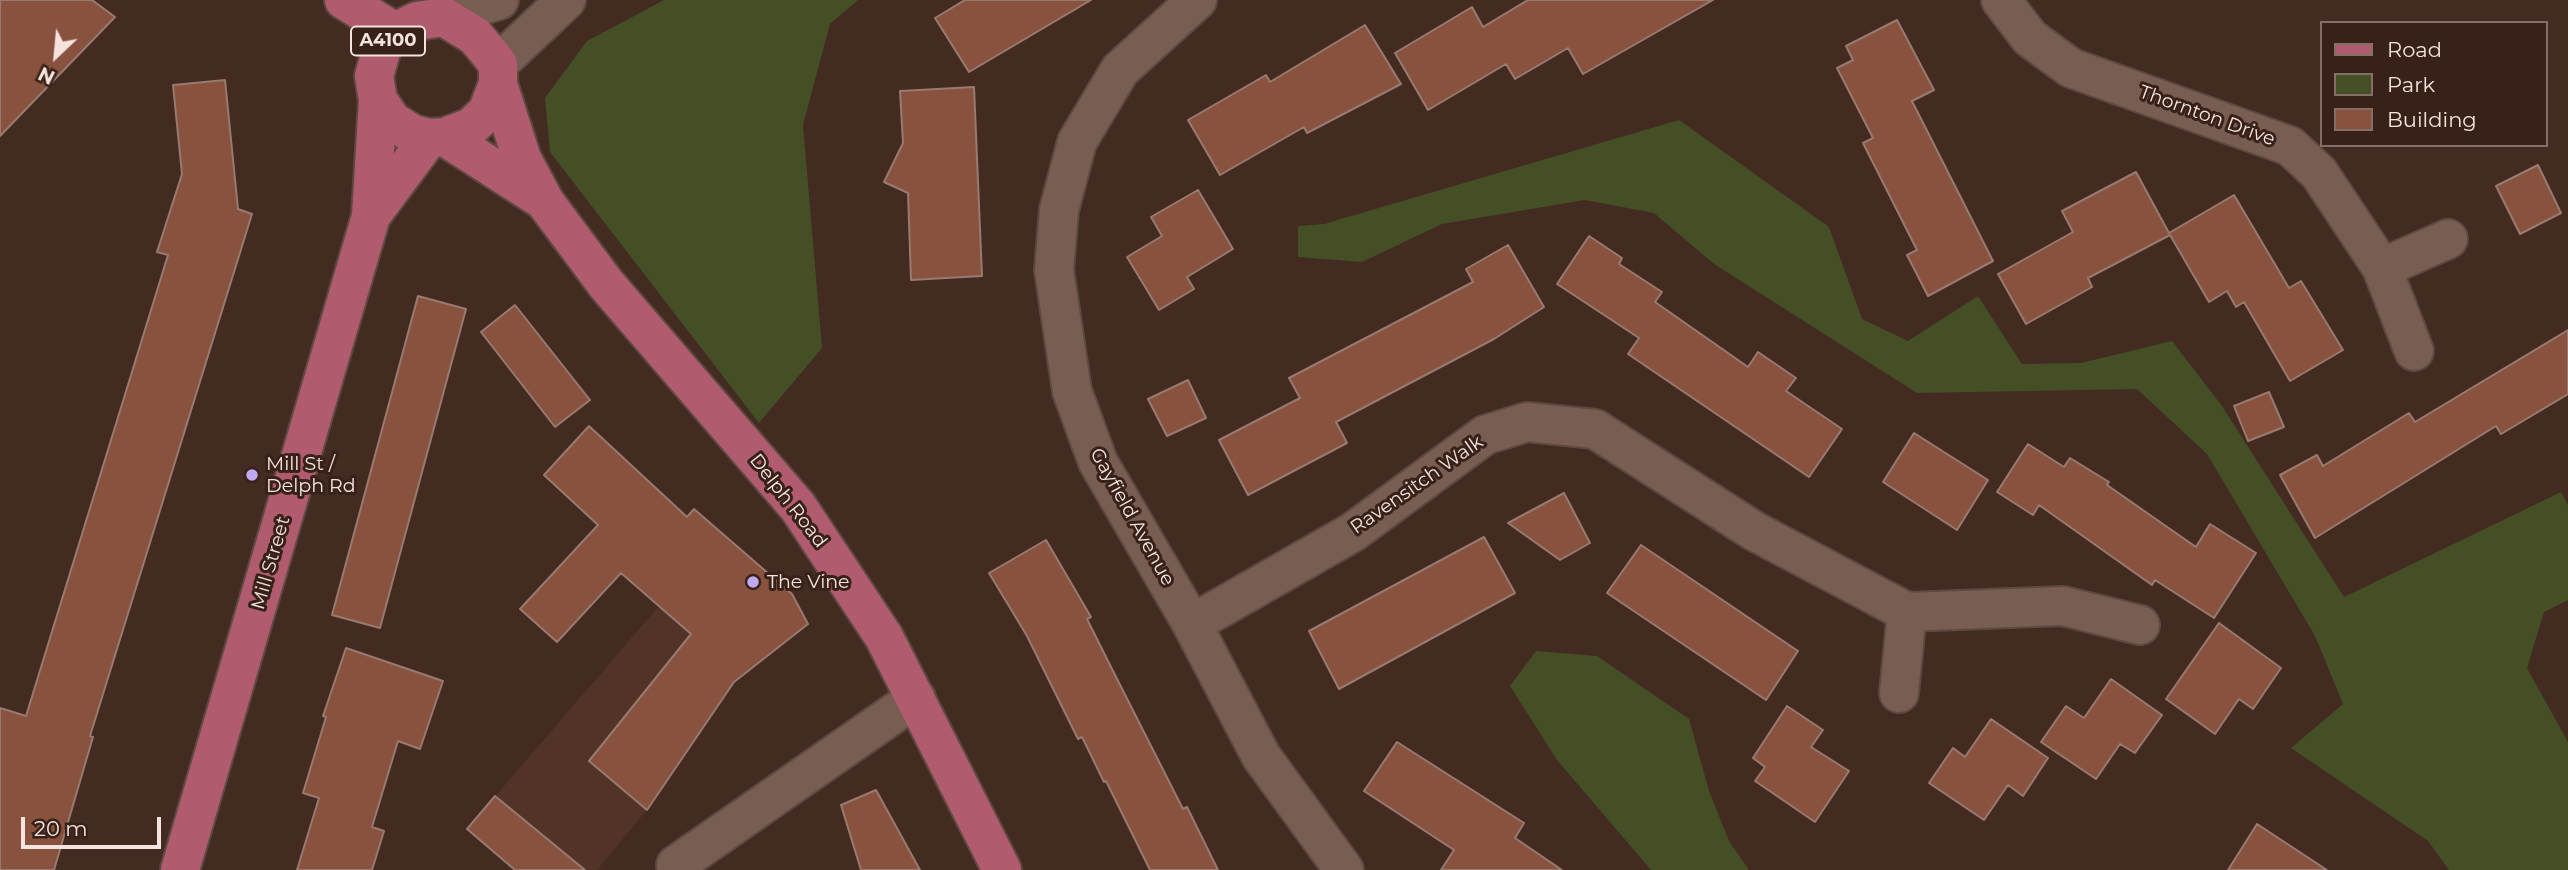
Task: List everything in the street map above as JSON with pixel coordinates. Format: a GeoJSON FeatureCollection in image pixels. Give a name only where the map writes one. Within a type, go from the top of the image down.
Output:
{"type":"FeatureCollection","features":[{"type":"Feature","properties":{"kind":"main road","name":"A4100"},"geometry":{"type":"LineString","coordinates":[[344,0],[395,32]]}},
{"type":"Feature","properties":{"kind":"main road","name":"A4100"},"geometry":{"type":"LineString","coordinates":[[378,100],[374,76],[382,48],[395,32],[417,21],[444,17],[475,36],[498,74],[493,101],[471,127],[437,137]]}},
{"type":"Feature","properties":{"kind":"main road","name":"Delph Road"},"geometry":{"type":"LineString","coordinates":[[498,74],[522,159],[545,202],[606,284],[798,508],[884,637],[1002,870]]}},
{"type":"Feature","properties":{"kind":"main road"},"geometry":{"type":"LineString","coordinates":[[378,100],[392,121],[413,134],[437,137]]}},
{"type":"Feature","properties":{"kind":"main road","name":"Mill Street"},"geometry":{"type":"LineString","coordinates":[[180,870],[370,216],[378,100]]}},
{"type":"Feature","properties":{"kind":"main road","name":"Delph Road"},"geometry":{"type":"LineString","coordinates":[[437,137],[545,202]]}},
{"type":"Feature","properties":{"kind":"main road","name":"Mill Street"},"geometry":{"type":"LineString","coordinates":[[370,216],[437,137]]}},
{"type":"Feature","properties":{"kind":"street"},"geometry":{"type":"LineString","coordinates":[[444,17],[499,0]]}},
{"type":"Feature","properties":{"kind":"street"},"geometry":{"type":"LineString","coordinates":[[498,74],[566,0]]}},
{"type":"Feature","properties":{"kind":"street","name":"Gayfield Avenue"},"geometry":{"type":"LineString","coordinates":[[1197,0],[1120,69],[1077,142],[1059,210],[1054,270],[1072,391],[1098,462],[1192,624],[1261,756],[1344,870]]}},
{"type":"Feature","properties":{"kind":"street","name":"Thornton Drive"},"geometry":{"type":"LineString","coordinates":[[2001,0],[2029,38],[2071,68],[2290,146],[2319,173],[2382,268],[2414,351]]}},
{"type":"Feature","properties":{"kind":"street"},"geometry":{"type":"LineString","coordinates":[[2382,268],[2448,239]]}},
{"type":"Feature","properties":{"kind":"street","name":"Ravensitch Walk"},"geometry":{"type":"LineString","coordinates":[[1192,624],[1353,531],[1485,435],[1527,422],[1595,429],[1754,531],[1907,612]]}},
{"type":"Feature","properties":{"kind":"street"},"geometry":{"type":"LineString","coordinates":[[1899,693],[1907,612],[2063,606],[2140,625]]}},
{"type":"Feature","properties":{"kind":"street"},"geometry":{"type":"LineString","coordinates":[[676,866],[916,698]]}},
{"type":"Feature","properties":{"kind":"shaded area"},"geometry":{"type":"Polygon","coordinates":[[[791,592],[808,624],[734,682],[647,810],[597,870],[549,870],[480,814],[659,606],[739,653],[791,592]]]}},
{"type":"Feature","properties":{"kind":"green space"},"geometry":{"type":"Polygon","coordinates":[[[664,0],[858,0],[830,24],[803,125],[822,348],[759,423],[550,152],[545,98],[587,41],[664,0]]]}},
{"type":"Feature","properties":{"kind":"green space"},"geometry":{"type":"Polygon","coordinates":[[[1679,120],[1829,227],[1862,319],[1908,341],[1978,296],[2022,364],[2081,363],[2172,341],[2222,406],[2344,597],[2561,492],[2568,505],[2568,600],[2544,612],[2527,668],[2568,742],[2568,870],[2449,870],[2428,841],[2291,748],[2343,704],[2315,636],[2207,454],[2137,389],[1917,393],[1714,264],[1654,213],[1585,200],[1442,224],[1362,262],[1298,257],[1298,226],[1324,224],[1679,120]]]}},
{"type":"Feature","properties":{"kind":"green space"},"geometry":{"type":"Polygon","coordinates":[[[1536,651],[1597,656],[1689,719],[1709,791],[1729,841],[1749,870],[1651,870],[1557,760],[1510,686],[1536,651]]]}},
{"type":"Feature","properties":{"kind":"building"},"geometry":{"type":"Polygon","coordinates":[[[0,0],[92,0],[115,17],[0,136],[0,0]]]}},
{"type":"Feature","properties":{"kind":"building"},"geometry":{"type":"Polygon","coordinates":[[[965,0],[1091,0],[969,72],[935,18],[965,0]]]}},
{"type":"Feature","properties":{"kind":"building"},"geometry":{"type":"Polygon","coordinates":[[[1528,0],[1713,0],[1583,74],[1568,48],[1515,79],[1506,64],[1428,110],[1395,53],[1472,7],[1483,27],[1528,0]]]}},
{"type":"Feature","properties":{"kind":"building"},"geometry":{"type":"Polygon","coordinates":[[[1897,20],[1934,90],[1912,101],[1993,261],[1928,296],[1907,255],[1917,250],[1863,143],[1873,138],[1837,68],[1853,60],[1846,46],[1897,20]]]}},
{"type":"Feature","properties":{"kind":"building"},"geometry":{"type":"Polygon","coordinates":[[[1365,25],[1401,84],[1307,133],[1304,127],[1220,175],[1188,120],[1266,75],[1270,82],[1365,25]]]}},
{"type":"Feature","properties":{"kind":"building"},"geometry":{"type":"Polygon","coordinates":[[[225,80],[238,209],[252,214],[90,736],[93,737],[54,870],[0,870],[0,708],[26,716],[168,255],[157,252],[182,174],[173,85],[225,80]]]}},
{"type":"Feature","properties":{"kind":"building"},"geometry":{"type":"Polygon","coordinates":[[[974,87],[982,276],[911,280],[908,193],[884,182],[903,143],[900,91],[974,87]]]}},
{"type":"Feature","properties":{"kind":"building"},"geometry":{"type":"Polygon","coordinates":[[[2538,165],[2561,213],[2520,234],[2496,186],[2538,165]]]}},
{"type":"Feature","properties":{"kind":"building"},"geometry":{"type":"Polygon","coordinates":[[[2136,172],[2169,233],[2234,195],[2289,288],[2301,281],[2343,350],[2290,381],[2244,302],[2236,307],[2227,291],[2209,302],[2170,235],[2088,278],[2092,287],[2026,324],[1998,274],[2073,232],[2062,211],[2136,172]]]}},
{"type":"Feature","properties":{"kind":"building"},"geometry":{"type":"Polygon","coordinates":[[[1198,190],[1233,249],[1187,277],[1194,289],[1159,310],[1127,257],[1162,236],[1151,217],[1198,190]]]}},
{"type":"Feature","properties":{"kind":"building"},"geometry":{"type":"Polygon","coordinates":[[[1589,236],[1622,258],[1619,264],[1662,292],[1655,302],[1748,367],[1758,352],[1796,378],[1786,391],[1842,429],[1809,477],[1628,354],[1639,338],[1557,284],[1589,236]]]}},
{"type":"Feature","properties":{"kind":"building"},"geometry":{"type":"Polygon","coordinates":[[[1508,245],[1544,307],[1494,339],[1336,422],[1347,443],[1248,495],[1219,440],[1300,398],[1289,378],[1473,282],[1466,269],[1508,245]]]}},
{"type":"Feature","properties":{"kind":"building"},"geometry":{"type":"Polygon","coordinates":[[[418,296],[466,309],[380,628],[332,615],[418,296]]]}},
{"type":"Feature","properties":{"kind":"building"},"geometry":{"type":"Polygon","coordinates":[[[515,305],[590,400],[555,427],[481,332],[515,305]]]}},
{"type":"Feature","properties":{"kind":"building"},"geometry":{"type":"Polygon","coordinates":[[[2568,330],[2568,394],[2501,434],[2496,426],[2315,538],[2280,475],[2317,455],[2323,466],[2409,413],[2415,422],[2568,330]]]}},
{"type":"Feature","properties":{"kind":"building"},"geometry":{"type":"Polygon","coordinates":[[[1188,380],[1206,418],[1167,436],[1148,399],[1188,380]]]}},
{"type":"Feature","properties":{"kind":"building"},"geometry":{"type":"Polygon","coordinates":[[[2269,392],[2284,427],[2248,441],[2234,406],[2269,392]]]}},
{"type":"Feature","properties":{"kind":"building"},"geometry":{"type":"Polygon","coordinates":[[[589,426],[687,517],[694,509],[792,594],[808,624],[734,682],[647,810],[589,761],[691,634],[621,573],[557,642],[520,609],[598,525],[544,475],[589,426]]]}},
{"type":"Feature","properties":{"kind":"building"},"geometry":{"type":"Polygon","coordinates":[[[1914,433],[1988,480],[1957,530],[1883,482],[1914,433]]]}},
{"type":"Feature","properties":{"kind":"building"},"geometry":{"type":"Polygon","coordinates":[[[2028,444],[2064,467],[2070,458],[2109,482],[2107,485],[2196,547],[2210,524],[2256,553],[2214,618],[2155,580],[2152,585],[2039,505],[2033,515],[1997,492],[2028,444]]]}},
{"type":"Feature","properties":{"kind":"building"},"geometry":{"type":"Polygon","coordinates":[[[1564,493],[1590,543],[1560,560],[1508,523],[1564,493]]]}},
{"type":"Feature","properties":{"kind":"building"},"geometry":{"type":"Polygon","coordinates":[[[1484,537],[1515,593],[1339,689],[1309,631],[1484,537]]]}},
{"type":"Feature","properties":{"kind":"building"},"geometry":{"type":"Polygon","coordinates":[[[1046,540],[1091,617],[1087,619],[1112,669],[1183,809],[1187,807],[1218,870],[1150,870],[1106,781],[1104,782],[1082,737],[1078,739],[1027,636],[989,573],[1046,540]]]}},
{"type":"Feature","properties":{"kind":"building"},"geometry":{"type":"Polygon","coordinates":[[[1641,545],[1798,651],[1766,700],[1607,593],[1641,545]]]}},
{"type":"Feature","properties":{"kind":"building"},"geometry":{"type":"Polygon","coordinates":[[[2219,623],[2281,668],[2253,709],[2239,699],[2215,734],[2166,699],[2219,623]]]}},
{"type":"Feature","properties":{"kind":"building"},"geometry":{"type":"Polygon","coordinates":[[[346,648],[443,681],[420,749],[398,741],[372,827],[384,831],[372,870],[297,870],[319,798],[303,793],[326,717],[323,716],[346,648]]]}},
{"type":"Feature","properties":{"kind":"building"},"geometry":{"type":"Polygon","coordinates":[[[2111,679],[2162,715],[2135,753],[2120,744],[2096,779],[2041,742],[2066,706],[2084,718],[2111,679]]]}},
{"type":"Feature","properties":{"kind":"building"},"geometry":{"type":"Polygon","coordinates":[[[1787,706],[1823,730],[1811,747],[1849,771],[1815,822],[1755,781],[1765,767],[1753,758],[1787,706]]]}},
{"type":"Feature","properties":{"kind":"building"},"geometry":{"type":"Polygon","coordinates":[[[1991,719],[2048,758],[2023,796],[2008,785],[1984,820],[1929,783],[1953,748],[1965,757],[1991,719]]]}},
{"type":"Feature","properties":{"kind":"building"},"geometry":{"type":"Polygon","coordinates":[[[1397,742],[1524,823],[1515,838],[1562,870],[1441,870],[1454,850],[1364,791],[1397,742]]]}},
{"type":"Feature","properties":{"kind":"building"},"geometry":{"type":"Polygon","coordinates":[[[876,790],[920,870],[861,870],[841,805],[876,790]]]}},
{"type":"Feature","properties":{"kind":"building"},"geometry":{"type":"Polygon","coordinates":[[[495,796],[585,870],[515,870],[467,829],[495,796]]]}},
{"type":"Feature","properties":{"kind":"building"},"geometry":{"type":"Polygon","coordinates":[[[2257,824],[2327,870],[2228,870],[2257,824]]]}},
{"type":"Feature","properties":{"kind":"place","name":"Mill St / Delph Rd"},"geometry":{"type":"Point","coordinates":[252,475]}},
{"type":"Feature","properties":{"kind":"place","name":"The Vine"},"geometry":{"type":"Point","coordinates":[753,582]}}]}
